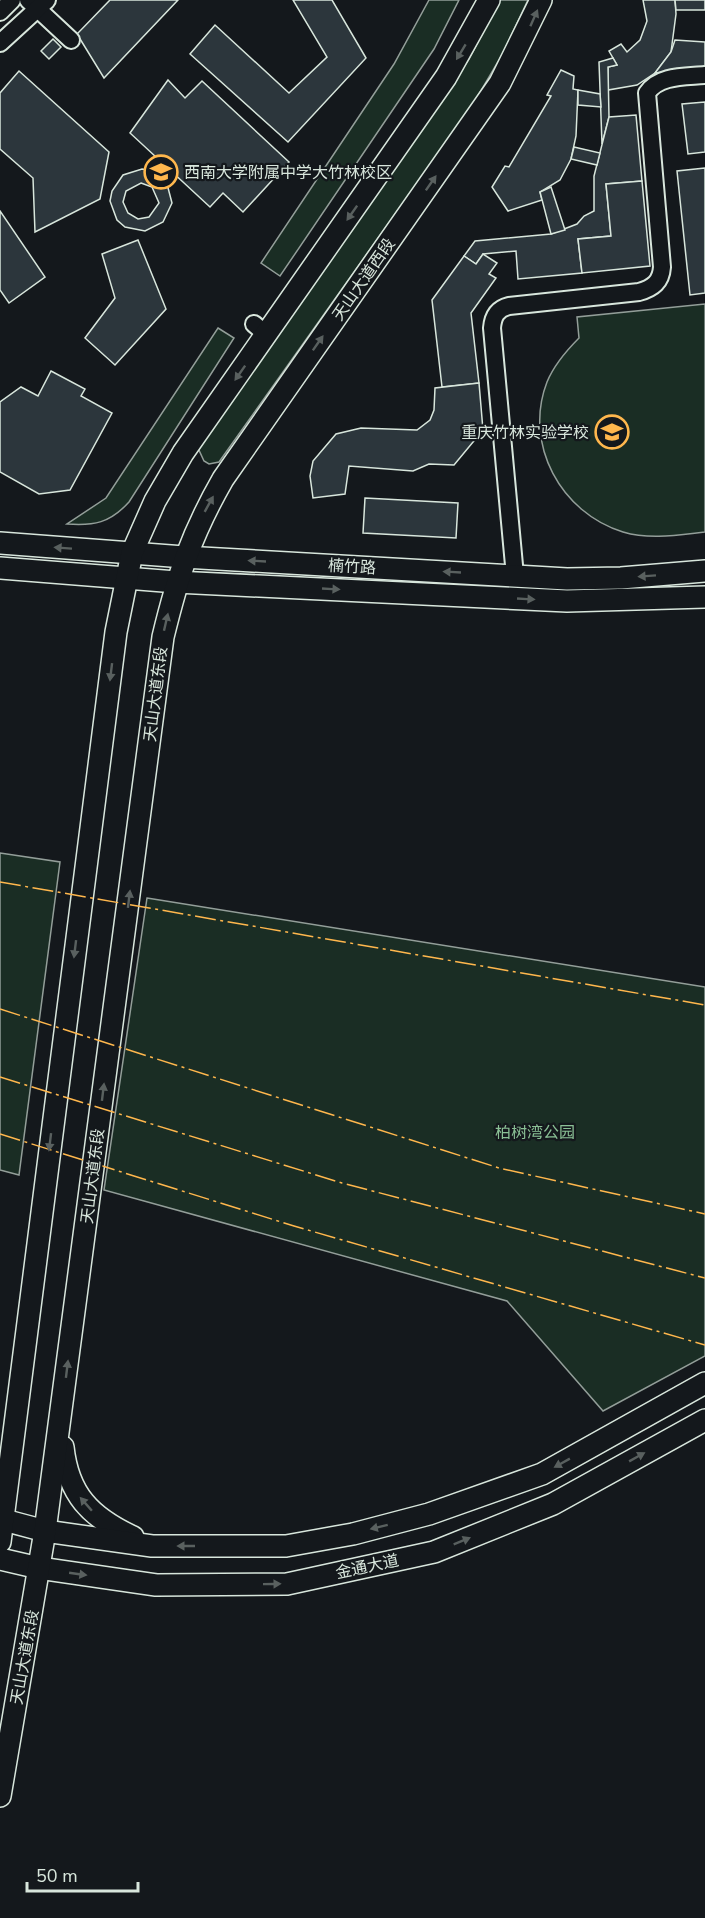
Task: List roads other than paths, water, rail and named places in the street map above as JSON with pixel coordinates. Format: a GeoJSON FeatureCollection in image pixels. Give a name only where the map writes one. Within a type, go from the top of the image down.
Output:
{"type":"FeatureCollection","features":[{"type":"Feature","properties":{"kind":"main road"},"geometry":{"type":"LineString","coordinates":[[0,1542],[116,632],[125,578],[132,553],[155,501],[260,329],[446,77],[489,0]]}},
{"type":"Feature","properties":{"kind":"main road","name":"天山大道西段"},"geometry":{"type":"LineString","coordinates":[[184,557],[223,479],[500,84],[542,0]]}},
{"type":"Feature","properties":{"kind":"main road","name":"楠竹路"},"geometry":{"type":"LineString","coordinates":[[0,543],[184,557],[515,576],[621,578],[705,571]]}},
{"type":"Feature","properties":{"kind":"main road","name":"天山大道东段"},"geometry":{"type":"LineString","coordinates":[[0,1796],[45,1531],[163,637],[184,557]]}},
{"type":"Feature","properties":{"kind":"main road","name":"楠竹路"},"geometry":{"type":"LineString","coordinates":[[0,568],[176,582],[567,601],[705,597]]}},
{"type":"Feature","properties":{"kind":"main road"},"geometry":{"type":"LineString","coordinates":[[0,1448],[21,1366]]}},
{"type":"Feature","properties":{"kind":"main road","name":"金通大道"},"geometry":{"type":"LineString","coordinates":[[2,1520],[45,1531],[152,1546],[286,1546],[352,1534],[429,1514],[542,1474],[705,1383]]}},
{"type":"Feature","properties":{"kind":"main road"},"geometry":{"type":"LineString","coordinates":[[62,1410],[65,1466],[72,1486],[85,1505],[100,1519],[152,1546]]}},
{"type":"Feature","properties":{"kind":"main road","name":"金通大道"},"geometry":{"type":"LineString","coordinates":[[0,1559],[39,1568],[156,1585],[287,1584],[423,1554],[553,1504],[705,1420]]}},
{"type":"Feature","properties":{"kind":"street"},"geometry":{"type":"LineString","coordinates":[[0,12],[12,0]]}},
{"type":"Feature","properties":{"kind":"street"},"geometry":{"type":"LineString","coordinates":[[0,43],[37,3],[71,40]]}},
{"type":"Feature","properties":{"kind":"street"},"geometry":{"type":"LineString","coordinates":[[515,576],[492,328],[494,316],[502,308],[509,306],[639,292],[656,285],[661,278],[662,267],[647,93],[656,83],[664,80],[705,75]]}},
{"type":"Feature","properties":{"kind":"place","name":"西南大学附属中学大竹林校区"},"geometry":{"type":"Point","coordinates":[161,172]}},
{"type":"Feature","properties":{"kind":"place","name":"重庆竹林实验学校"},"geometry":{"type":"Point","coordinates":[612,432]}},
{"type":"Feature","properties":{"kind":"park label","name":"柏树湾公园"},"geometry":{"type":"Point","coordinates":[535,1132]}}]}
